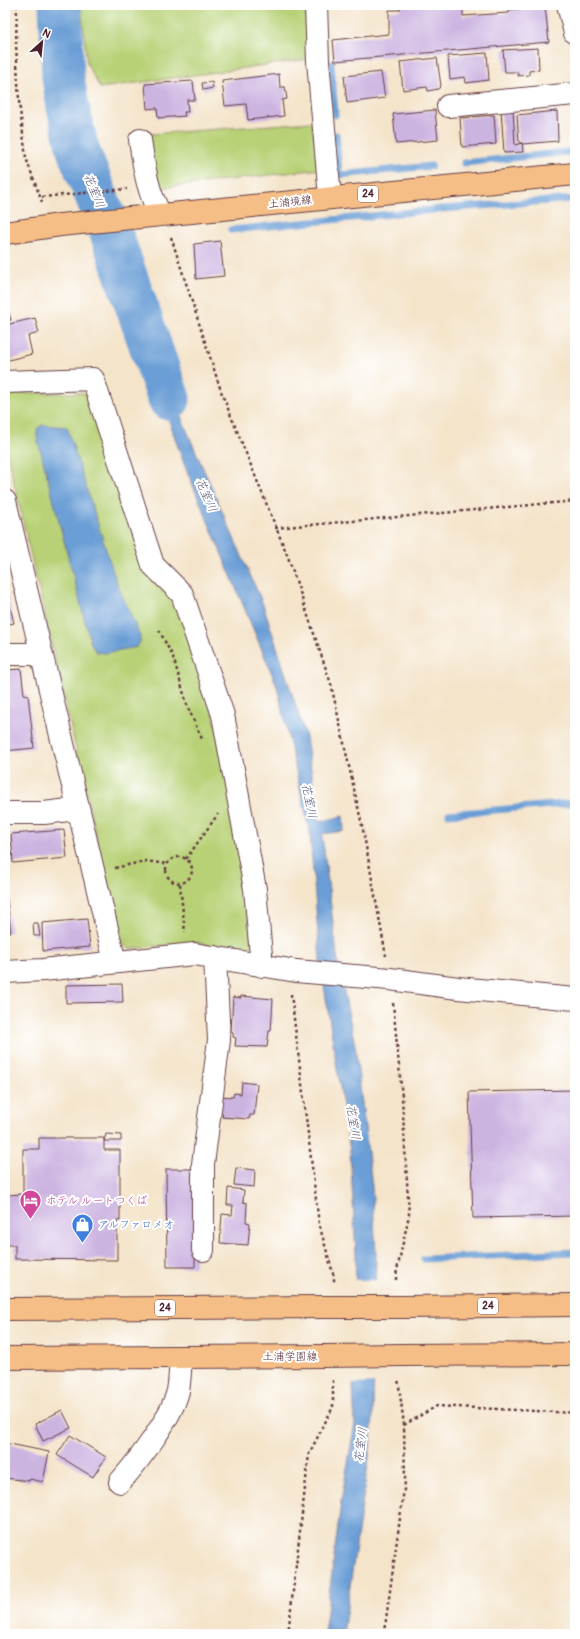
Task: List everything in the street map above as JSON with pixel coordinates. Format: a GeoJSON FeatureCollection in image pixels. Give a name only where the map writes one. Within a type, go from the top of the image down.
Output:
{"type":"FeatureCollection","features":[{"type":"Feature","properties":{"kind":"main road","name":"土浦境線"},"geometry":{"type":"LineString","coordinates":[[5,233],[54,226],[575,174]]}},
{"type":"Feature","properties":{"kind":"main road","name":"24"},"geometry":{"type":"LineString","coordinates":[[5,1309],[575,1305]]}},
{"type":"Feature","properties":{"kind":"main road","name":"土浦学園線"},"geometry":{"type":"LineString","coordinates":[[5,1358],[575,1354]]}},
{"type":"Feature","properties":{"kind":"street"},"geometry":{"type":"LineString","coordinates":[[316,5],[318,61],[330,198]]}},
{"type":"Feature","properties":{"kind":"street"},"geometry":{"type":"LineString","coordinates":[[568,5],[575,33]]}},
{"type":"Feature","properties":{"kind":"street"},"geometry":{"type":"LineString","coordinates":[[448,106],[575,94]]}},
{"type":"Feature","properties":{"kind":"street"},"geometry":{"type":"LineString","coordinates":[[140,140],[148,186],[153,203],[154,216]]}},
{"type":"Feature","properties":{"kind":"street"},"geometry":{"type":"LineString","coordinates":[[5,382],[93,380],[153,565],[182,594],[223,716],[255,889],[262,966]]}},
{"type":"Feature","properties":{"kind":"street"},"geometry":{"type":"LineString","coordinates":[[6,507],[115,962]]}},
{"type":"Feature","properties":{"kind":"street"},"geometry":{"type":"LineString","coordinates":[[5,654],[41,654]]}},
{"type":"Feature","properties":{"kind":"street"},"geometry":{"type":"LineString","coordinates":[[5,813],[44,813],[78,809]]}},
{"type":"Feature","properties":{"kind":"street"},"geometry":{"type":"LineString","coordinates":[[5,972],[43,970],[194,954],[296,971],[575,999]]}},
{"type":"Feature","properties":{"kind":"street"},"geometry":{"type":"LineString","coordinates":[[203,1250],[203,1164],[219,1040],[215,957]]}},
{"type":"Feature","properties":{"kind":"street"},"geometry":{"type":"LineString","coordinates":[[120,1482],[135,1464],[172,1407],[178,1391],[181,1357]]}},
{"type":"Feature","properties":{"kind":"path"},"geometry":{"type":"LineString","coordinates":[[17,5],[16,44],[19,94],[26,158],[54,226]]}},
{"type":"Feature","properties":{"kind":"path"},"geometry":{"type":"LineString","coordinates":[[42,198],[131,189]]}},
{"type":"Feature","properties":{"kind":"path"},"geometry":{"type":"LineString","coordinates":[[154,216],[168,229],[222,394],[288,557],[331,684],[363,830],[387,979],[402,1097],[409,1215],[396,1275]]}},
{"type":"Feature","properties":{"kind":"path"},"geometry":{"type":"LineString","coordinates":[[275,528],[575,501]]}},
{"type":"Feature","properties":{"kind":"path"},"geometry":{"type":"LineString","coordinates":[[159,630],[173,657],[188,708],[204,743]]}},
{"type":"Feature","properties":{"kind":"path"},"geometry":{"type":"LineString","coordinates":[[186,858],[221,808]]}},
{"type":"Feature","properties":{"kind":"path"},"geometry":{"type":"LineString","coordinates":[[173,858],[186,858],[192,865],[192,874],[187,880],[180,884],[175,883],[168,878],[165,869],[167,864],[173,858]]}},
{"type":"Feature","properties":{"kind":"path"},"geometry":{"type":"LineString","coordinates":[[93,874],[145,861],[167,864]]}},
{"type":"Feature","properties":{"kind":"path"},"geometry":{"type":"LineString","coordinates":[[180,884],[187,954]]}},
{"type":"Feature","properties":{"kind":"path"},"geometry":{"type":"LineString","coordinates":[[384,1634],[405,1482],[404,1425],[399,1383]]}},
{"type":"Feature","properties":{"kind":"path"},"geometry":{"type":"LineString","coordinates":[[404,1425],[437,1406],[575,1413]]}},
{"type":"Feature","properties":{"kind":"green space"},"geometry":{"type":"Polygon","coordinates":[[[81,5],[305,5],[310,59],[100,88],[87,64],[81,5]]]}},
{"type":"Feature","properties":{"kind":"green space"},"geometry":{"type":"Polygon","coordinates":[[[312,122],[320,169],[160,188],[150,152],[151,134],[312,122]]]}},
{"type":"Feature","properties":{"kind":"green space"},"geometry":{"type":"Polygon","coordinates":[[[5,393],[83,393],[92,399],[179,601],[210,701],[233,796],[252,946],[243,953],[195,942],[130,949],[121,943],[5,444],[5,393]]]}},
{"type":"Feature","properties":{"kind":"water"},"geometry":{"type":"Polygon","coordinates":[[[69,46],[76,106],[86,149],[96,175],[104,236],[71,152],[59,108],[52,47],[69,46]]]}},
{"type":"Feature","properties":{"kind":"water"},"geometry":{"type":"Polygon","coordinates":[[[104,236],[199,459],[263,604],[306,737],[319,822],[343,816],[344,831],[322,834],[338,963],[355,1045],[372,1186],[376,1253],[373,1418],[369,1457],[343,1634],[324,1634],[341,1502],[355,1423],[353,1393],[356,1254],[350,1151],[320,960],[310,833],[277,686],[184,464],[104,236]]]}},
{"type":"Feature","properties":{"kind":"water"},"geometry":{"type":"Polygon","coordinates":[[[42,425],[67,427],[116,581],[140,636],[140,642],[137,647],[105,653],[96,652],[91,644],[37,437],[37,429],[42,425]]]}},
{"type":"Feature","properties":{"kind":"pier"},"geometry":{"type":"Polygon","coordinates":[[[99,185],[106,235],[102,236],[81,186],[99,185]]]}},
{"type":"Feature","properties":{"kind":"pier"},"geometry":{"type":"Polygon","coordinates":[[[353,1280],[377,1280],[376,1383],[351,1384],[353,1280]]]}},
{"type":"Feature","properties":{"kind":"building"},"geometry":{"type":"Polygon","coordinates":[[[400,5],[463,5],[463,16],[509,13],[509,10],[545,6],[549,42],[335,61],[333,40],[389,34],[389,10],[400,10],[400,5]]]}},
{"type":"Feature","properties":{"kind":"building"},"geometry":{"type":"Polygon","coordinates":[[[538,48],[539,70],[529,71],[529,75],[518,76],[518,72],[505,72],[503,50],[538,48]]]}},
{"type":"Feature","properties":{"kind":"building"},"geometry":{"type":"Polygon","coordinates":[[[487,53],[489,80],[466,83],[465,77],[450,79],[448,56],[487,53]]]}},
{"type":"Feature","properties":{"kind":"building"},"geometry":{"type":"Polygon","coordinates":[[[437,58],[441,86],[438,89],[428,91],[427,87],[403,90],[400,62],[437,58]]]}},
{"type":"Feature","properties":{"kind":"building"},"geometry":{"type":"Polygon","coordinates":[[[381,72],[385,98],[347,103],[344,76],[381,72]]]}},
{"type":"Feature","properties":{"kind":"building"},"geometry":{"type":"Polygon","coordinates":[[[279,74],[280,87],[285,87],[287,99],[282,100],[284,116],[248,120],[246,104],[225,106],[222,81],[279,74]]]}},
{"type":"Feature","properties":{"kind":"building"},"geometry":{"type":"Polygon","coordinates":[[[193,81],[195,100],[187,100],[188,112],[184,112],[185,116],[158,118],[157,108],[147,109],[145,84],[193,81]]]}},
{"type":"Feature","properties":{"kind":"building"},"geometry":{"type":"Polygon","coordinates":[[[212,82],[213,88],[203,90],[202,83],[212,82]]]}},
{"type":"Feature","properties":{"kind":"building"},"geometry":{"type":"Polygon","coordinates":[[[513,109],[515,145],[522,143],[523,152],[504,153],[501,110],[513,109]]]}},
{"type":"Feature","properties":{"kind":"building"},"geometry":{"type":"Polygon","coordinates":[[[435,110],[438,140],[396,144],[393,114],[435,110]]]}},
{"type":"Feature","properties":{"kind":"building"},"geometry":{"type":"Polygon","coordinates":[[[557,111],[558,141],[523,144],[519,141],[517,115],[557,111]]]}},
{"type":"Feature","properties":{"kind":"building"},"geometry":{"type":"Polygon","coordinates":[[[494,115],[496,144],[462,147],[460,118],[494,115]]]}},
{"type":"Feature","properties":{"kind":"building"},"geometry":{"type":"Polygon","coordinates":[[[220,241],[224,276],[196,279],[194,244],[220,241]]]}},
{"type":"Feature","properties":{"kind":"building"},"geometry":{"type":"Polygon","coordinates":[[[5,299],[11,320],[5,322],[5,299]]]}},
{"type":"Feature","properties":{"kind":"building"},"geometry":{"type":"Polygon","coordinates":[[[35,318],[39,333],[28,336],[32,354],[5,361],[5,325],[35,318]]]}},
{"type":"Feature","properties":{"kind":"building"},"geometry":{"type":"Polygon","coordinates":[[[5,586],[14,623],[5,625],[5,586]]]}},
{"type":"Feature","properties":{"kind":"building"},"geometry":{"type":"Polygon","coordinates":[[[21,669],[24,694],[28,695],[34,748],[5,751],[5,670],[21,669]]]}},
{"type":"Feature","properties":{"kind":"building"},"geometry":{"type":"Polygon","coordinates":[[[64,830],[67,858],[13,863],[11,834],[64,830]]]}},
{"type":"Feature","properties":{"kind":"building"},"geometry":{"type":"Polygon","coordinates":[[[5,900],[7,900],[11,932],[5,933],[5,900]]]}},
{"type":"Feature","properties":{"kind":"building"},"geometry":{"type":"Polygon","coordinates":[[[87,919],[90,947],[43,951],[42,923],[87,919]]]}},
{"type":"Feature","properties":{"kind":"building"},"geometry":{"type":"Polygon","coordinates":[[[33,923],[38,923],[40,936],[34,936],[33,923]]]}},
{"type":"Feature","properties":{"kind":"building"},"geometry":{"type":"Polygon","coordinates":[[[122,984],[123,1002],[66,1003],[66,985],[122,984]]]}},
{"type":"Feature","properties":{"kind":"building"},"geometry":{"type":"Polygon","coordinates":[[[241,996],[273,999],[271,1031],[269,1031],[267,1047],[235,1046],[236,1038],[233,1037],[233,1033],[231,1032],[233,997],[241,998],[241,996]]]}},
{"type":"Feature","properties":{"kind":"building"},"geometry":{"type":"Polygon","coordinates":[[[242,1082],[257,1084],[254,1115],[250,1115],[249,1119],[222,1117],[223,1113],[218,1113],[220,1096],[233,1097],[234,1093],[241,1094],[242,1082]]]}},
{"type":"Feature","properties":{"kind":"building"},"geometry":{"type":"Polygon","coordinates":[[[575,1090],[575,1216],[473,1218],[469,1092],[575,1090]]]}},
{"type":"Feature","properties":{"kind":"building"},"geometry":{"type":"Polygon","coordinates":[[[106,1134],[121,1135],[121,1141],[104,1141],[106,1134]]]}},
{"type":"Feature","properties":{"kind":"building"},"geometry":{"type":"Polygon","coordinates":[[[39,1138],[104,1138],[104,1150],[120,1150],[120,1221],[117,1220],[117,1260],[15,1259],[15,1245],[5,1245],[5,1195],[23,1194],[23,1149],[39,1149],[39,1138]]]}},
{"type":"Feature","properties":{"kind":"building"},"geometry":{"type":"Polygon","coordinates":[[[236,1168],[255,1170],[254,1187],[234,1185],[236,1168]]]}},
{"type":"Feature","properties":{"kind":"building"},"geometry":{"type":"Polygon","coordinates":[[[166,1169],[195,1169],[195,1267],[167,1267],[166,1169]]]}},
{"type":"Feature","properties":{"kind":"building"},"geometry":{"type":"Polygon","coordinates":[[[228,1188],[244,1190],[243,1202],[247,1203],[246,1222],[250,1223],[248,1245],[220,1243],[222,1214],[232,1215],[233,1205],[227,1205],[228,1188]]]}},
{"type":"Feature","properties":{"kind":"building"},"geometry":{"type":"Polygon","coordinates":[[[62,1410],[71,1428],[43,1441],[35,1424],[62,1410]]]}},
{"type":"Feature","properties":{"kind":"building"},"geometry":{"type":"Polygon","coordinates":[[[70,1435],[106,1457],[93,1477],[57,1455],[70,1435]]]}},
{"type":"Feature","properties":{"kind":"building"},"geometry":{"type":"Polygon","coordinates":[[[5,1443],[49,1452],[43,1482],[30,1479],[29,1481],[5,1478],[5,1443]]]}},
{"type":"Feature","properties":{"kind":"waterway","name":"花室川"},"geometry":{"type":"LineString","coordinates":[[60,5],[63,77],[78,150],[111,233],[169,399]]}},
{"type":"Feature","properties":{"kind":"waterway"},"geometry":{"type":"LineString","coordinates":[[331,64],[335,115]]}},
{"type":"Feature","properties":{"kind":"waterway"},"geometry":{"type":"LineString","coordinates":[[336,135],[339,175],[431,166]]}},
{"type":"Feature","properties":{"kind":"waterway"},"geometry":{"type":"LineString","coordinates":[[464,163],[568,152]]}},
{"type":"Feature","properties":{"kind":"waterway"},"geometry":{"type":"LineString","coordinates":[[231,230],[442,209],[575,199]]}},
{"type":"Feature","properties":{"kind":"waterway"},"geometry":{"type":"LineString","coordinates":[[449,814],[575,803]]}},
{"type":"Feature","properties":{"kind":"waterway"},"geometry":{"type":"LineString","coordinates":[[424,1259],[575,1252]]}},
{"type":"Feature","properties":{"kind":"place","name":"ホテル ルートつくば"},"geometry":{"type":"Point","coordinates":[31,1220]}},
{"type":"Feature","properties":{"kind":"place","name":"アルファロメオ"},"geometry":{"type":"Point","coordinates":[83,1244]}}]}
